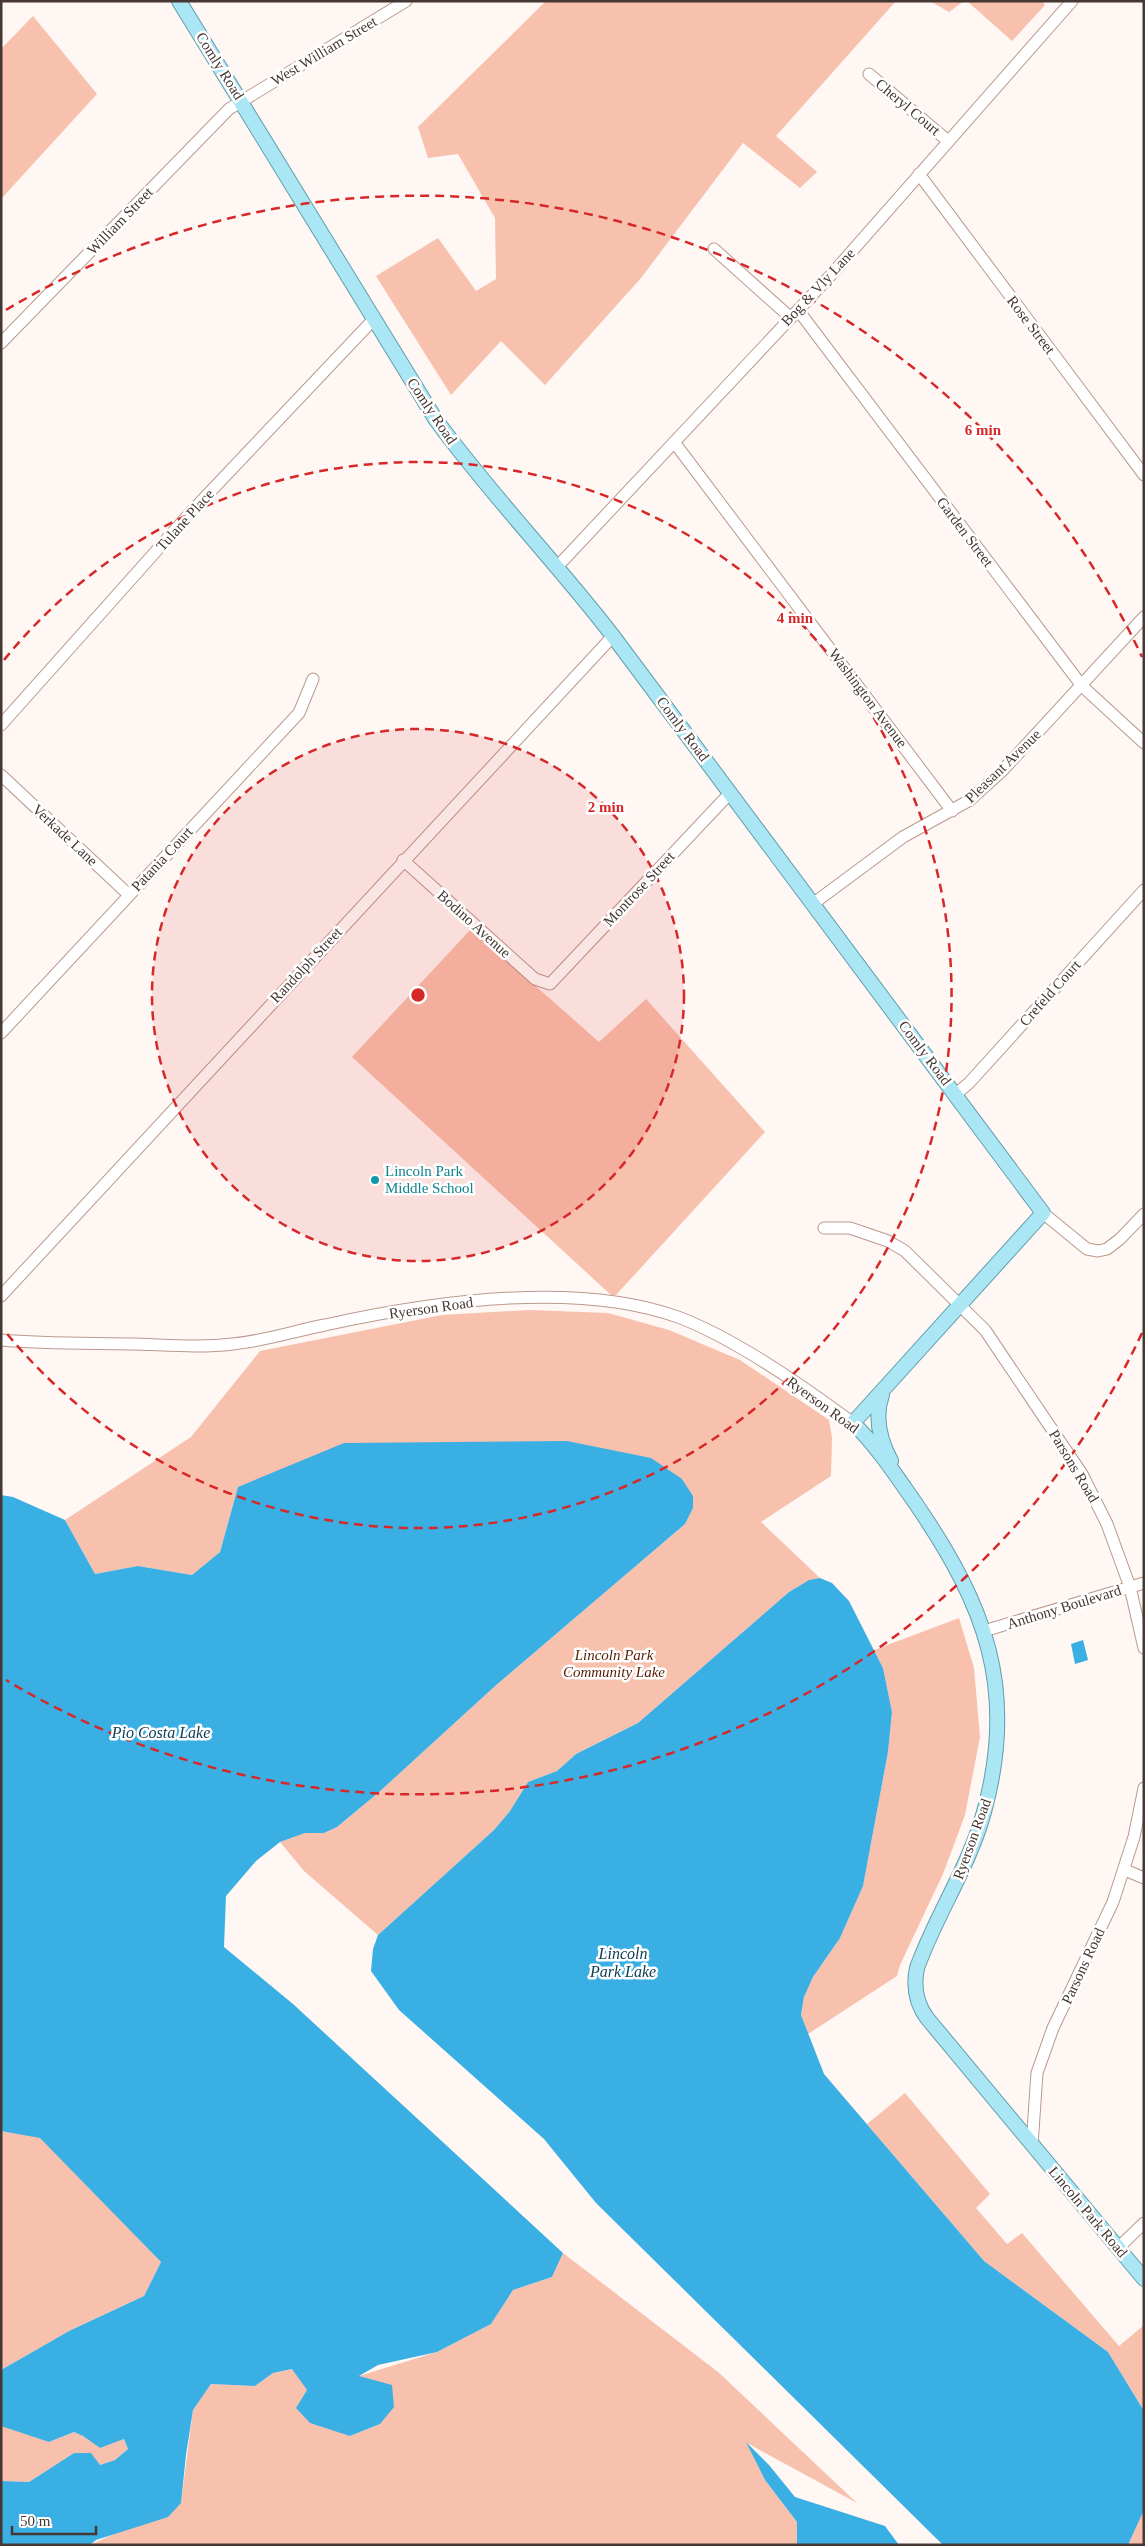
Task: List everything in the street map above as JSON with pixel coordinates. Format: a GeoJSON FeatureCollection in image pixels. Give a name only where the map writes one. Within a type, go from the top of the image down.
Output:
{"type":"FeatureCollection","features":[{"type":"Feature","properties":{"kind":"main road","name":"Comly Road"},"geometry":{"type":"LineString","coordinates":[[179,1],[436,420],[455,446],[613,636],[814,903],[1043,1213]]}},
{"type":"Feature","properties":{"kind":"main road"},"geometry":{"type":"LineString","coordinates":[[853,1423],[884,1391],[1043,1213]]}},
{"type":"Feature","properties":{"kind":"main road"},"geometry":{"type":"LineString","coordinates":[[884,1391],[878,1413],[879,1432],[887,1454],[913,1500]]}},
{"type":"Feature","properties":{"kind":"main road","name":"Ryerson Road"},"geometry":{"type":"LineString","coordinates":[[853,1423],[913,1500],[958,1570],[984,1631],[996,1686],[998,1716],[991,1784],[974,1842],[922,1955],[915,1976],[915,1991],[919,2005],[926,2018],[1032,2145]]}},
{"type":"Feature","properties":{"kind":"main road","name":"Lincoln Park Road"},"geometry":{"type":"LineString","coordinates":[[1032,2145],[1144,2279]]}},
{"type":"Feature","properties":{"kind":"street","name":"West William Street"},"geometry":{"type":"LineString","coordinates":[[241,100],[390,6],[406,1]]}},
{"type":"Feature","properties":{"kind":"street","name":"Bog & Vly Lane"},"geometry":{"type":"LineString","coordinates":[[557,567],[794,314],[1072,1]]}},
{"type":"Feature","properties":{"kind":"street","name":"Cheryl Court"},"geometry":{"type":"LineString","coordinates":[[869,74],[948,141]]}},
{"type":"Feature","properties":{"kind":"street","name":"William Street"},"geometry":{"type":"LineString","coordinates":[[1,344],[229,109],[241,100]]}},
{"type":"Feature","properties":{"kind":"street","name":"Rose Street"},"geometry":{"type":"LineString","coordinates":[[919,174],[1144,475]]}},
{"type":"Feature","properties":{"kind":"street","name":"Garden Street"},"geometry":{"type":"LineString","coordinates":[[714,249],[794,314],[1082,686],[1144,743]]}},
{"type":"Feature","properties":{"kind":"street","name":"Tulane Place"},"geometry":{"type":"LineString","coordinates":[[1,725],[191,512],[374,319]]}},
{"type":"Feature","properties":{"kind":"street","name":"Washington Avenue"},"geometry":{"type":"LineString","coordinates":[[674,442],[952,811]]}},
{"type":"Feature","properties":{"kind":"street","name":"Pleasant Avenue"},"geometry":{"type":"LineString","coordinates":[[814,903],[924,823],[952,811],[970,800],[1002,771],[1144,617]]}},
{"type":"Feature","properties":{"kind":"street","name":"Randolph Street"},"geometry":{"type":"LineString","coordinates":[[1,1296],[403,860],[613,636]]}},
{"type":"Feature","properties":{"kind":"street","name":"Patania Court"},"geometry":{"type":"LineString","coordinates":[[1,1033],[298,713],[313,680]]}},
{"type":"Feature","properties":{"kind":"street","name":"Verkade Lane"},"geometry":{"type":"LineString","coordinates":[[1,775],[129,895]]}},
{"type":"Feature","properties":{"kind":"street","name":"Montrose Street"},"geometry":{"type":"LineString","coordinates":[[547,983],[563,972],[656,869],[730,792]]}},
{"type":"Feature","properties":{"kind":"street","name":"Bodino Avenue"},"geometry":{"type":"LineString","coordinates":[[403,860],[535,979],[547,983]]}},
{"type":"Feature","properties":{"kind":"street","name":"Crefeld Court"},"geometry":{"type":"LineString","coordinates":[[956,1094],[969,1083],[1144,890]]}},
{"type":"Feature","properties":{"kind":"street"},"geometry":{"type":"LineString","coordinates":[[1043,1213],[1087,1249],[1098,1251],[1107,1249],[1120,1239],[1144,1214]]}},
{"type":"Feature","properties":{"kind":"street","name":"Parsons Road"},"geometry":{"type":"LineString","coordinates":[[824,1228],[850,1228],[888,1241],[905,1251],[985,1330],[1082,1474],[1108,1524],[1130,1586],[1144,1648]]}},
{"type":"Feature","properties":{"kind":"street","name":"Ryerson Road"},"geometry":{"type":"LineString","coordinates":[[1,1340],[38,1343],[202,1346],[263,1340],[325,1325],[463,1303],[540,1298],[609,1302],[646,1308],[693,1324],[757,1359],[853,1423]]}},
{"type":"Feature","properties":{"kind":"street","name":"Anthony Boulevard"},"geometry":{"type":"LineString","coordinates":[[984,1631],[1144,1583]]}},
{"type":"Feature","properties":{"kind":"street","name":"Parsons Road"},"geometry":{"type":"LineString","coordinates":[[1032,2145],[1037,2073],[1053,2028],[1113,1902],[1134,1837],[1144,1788]]}},
{"type":"Feature","properties":{"kind":"street"},"geometry":{"type":"LineString","coordinates":[[1124,1870],[1144,1878]]}},
{"type":"Feature","properties":{"kind":"street"},"geometry":{"type":"LineString","coordinates":[[1118,2248],[1144,2222]]}},
{"type":"Feature","properties":{"kind":"green space"},"geometry":{"type":"Polygon","coordinates":[[[546,1],[896,1],[776,136],[817,172],[800,188],[743,143],[641,278],[545,385],[501,341],[451,395],[376,276],[438,238],[476,291],[496,279],[495,218],[458,154],[428,158],[418,127],[546,1]]]}},
{"type":"Feature","properties":{"kind":"green space"},"geometry":{"type":"Polygon","coordinates":[[[930,1],[964,1],[949,12],[930,1]]]}},
{"type":"Feature","properties":{"kind":"green space"},"geometry":{"type":"Polygon","coordinates":[[[967,1],[1042,1],[1045,5],[1012,41],[967,1]]]}},
{"type":"Feature","properties":{"kind":"green space"},"geometry":{"type":"Polygon","coordinates":[[[33,16],[97,94],[1,199],[1,49],[33,16]]]}},
{"type":"Feature","properties":{"kind":"green space"},"geometry":{"type":"Polygon","coordinates":[[[471,929],[599,1042],[646,999],[765,1132],[616,1295],[611,1295],[352,1057],[471,929]]]}},
{"type":"Feature","properties":{"kind":"green space","name":"Lincoln Park Community Lake"},"geometry":{"type":"Polygon","coordinates":[[[529,1310],[608,1313],[669,1330],[740,1360],[829,1420],[832,1438],[831,1476],[761,1522],[820,1578],[809,1580],[789,1592],[638,1723],[576,1754],[557,1771],[528,1782],[510,1811],[494,1830],[378,1935],[304,1871],[280,1842],[305,1833],[324,1833],[337,1827],[378,1793],[494,1687],[685,1524],[691,1510],[692,1501],[682,1479],[238,1487],[220,1552],[192,1575],[138,1566],[95,1574],[65,1520],[191,1437],[260,1351],[442,1315],[529,1310]]]}},
{"type":"Feature","properties":{"kind":"green space"},"geometry":{"type":"Polygon","coordinates":[[[959,1618],[974,1668],[980,1737],[965,1815],[943,1874],[900,1965],[897,1976],[808,2034],[801,2015],[804,1997],[813,1977],[840,1938],[863,1886],[888,1752],[892,1712],[883,1668],[874,1650],[959,1618]]]}},
{"type":"Feature","properties":{"kind":"green space"},"geometry":{"type":"Polygon","coordinates":[[[905,2093],[990,2194],[976,2208],[1007,2244],[1022,2233],[1119,2346],[1144,2325],[1144,2411],[1108,2352],[984,2261],[867,2124],[905,2093]]]}},
{"type":"Feature","properties":{"kind":"green space"},"geometry":{"type":"Polygon","coordinates":[[[1,2131],[40,2137],[161,2262],[144,2296],[69,2331],[1,2370],[1,2131]]]}},
{"type":"Feature","properties":{"kind":"green space"},"geometry":{"type":"Polygon","coordinates":[[[563,2253],[718,2372],[857,2503],[747,2443],[765,2480],[797,2522],[797,2545],[90,2545],[181,2503],[193,2410],[211,2384],[255,2386],[273,2373],[293,2369],[307,2390],[297,2408],[350,2436],[380,2424],[359,2376],[437,2352],[491,2324],[513,2290],[552,2277],[563,2253]]]}},
{"type":"Feature","properties":{"kind":"green space"},"geometry":{"type":"Polygon","coordinates":[[[2,2425],[49,2442],[74,2432],[100,2448],[124,2439],[128,2449],[115,2460],[100,2465],[74,2453],[29,2482],[1,2481],[2,2425]]]}},
{"type":"Feature","properties":{"kind":"green space"},"geometry":{"type":"Polygon","coordinates":[[[1144,2510],[1144,2545],[1128,2545],[1144,2510]]]}},
{"type":"Feature","properties":{"kind":"water","name":"Pio Costa Lake"},"geometry":{"type":"Polygon","coordinates":[[[567,1441],[651,1458],[682,1479],[693,1496],[693,1508],[685,1524],[494,1687],[378,1793],[337,1827],[324,1833],[305,1833],[280,1842],[256,1861],[226,1896],[224,1947],[293,2004],[563,2253],[552,2277],[513,2290],[491,2324],[437,2352],[378,2365],[359,2376],[392,2385],[394,2407],[380,2424],[350,2436],[310,2423],[296,2408],[307,2390],[292,2369],[273,2373],[255,2386],[211,2384],[193,2410],[181,2503],[168,2517],[96,2540],[90,2545],[1,2545],[1,2481],[29,2482],[74,2453],[91,2453],[100,2465],[115,2460],[128,2449],[124,2439],[100,2448],[74,2432],[49,2442],[1,2426],[1,2370],[69,2331],[144,2296],[161,2262],[40,2138],[1,2131],[1,1495],[13,1497],[65,1520],[95,1574],[138,1566],[192,1575],[220,1552],[238,1487],[344,1443],[567,1441]]]}},
{"type":"Feature","properties":{"kind":"water","name":"Lincoln Park Lake"},"geometry":{"type":"Polygon","coordinates":[[[820,1578],[832,1583],[849,1601],[883,1668],[892,1712],[888,1752],[863,1886],[840,1938],[813,1977],[804,1997],[801,2015],[824,2074],[984,2261],[1108,2352],[1144,2411],[1144,2510],[1128,2545],[943,2545],[596,2203],[544,2139],[399,2010],[371,1971],[373,1949],[378,1935],[494,1830],[510,1811],[528,1782],[557,1771],[576,1754],[638,1723],[789,1592],[809,1580],[820,1578]]]}},
{"type":"Feature","properties":{"kind":"water"},"geometry":{"type":"Polygon","coordinates":[[[1083,1640],[1088,1660],[1075,1664],[1071,1644],[1083,1640]]]}},
{"type":"Feature","properties":{"kind":"water"},"geometry":{"type":"Polygon","coordinates":[[[746,2442],[769,2465],[795,2497],[885,2526],[899,2545],[797,2545],[797,2522],[765,2480],[746,2442]]]}},
{"type":"Feature","properties":{"kind":"place","name":"Lincoln Park Middle School"},"geometry":{"type":"Point","coordinates":[375,1180]}}]}
